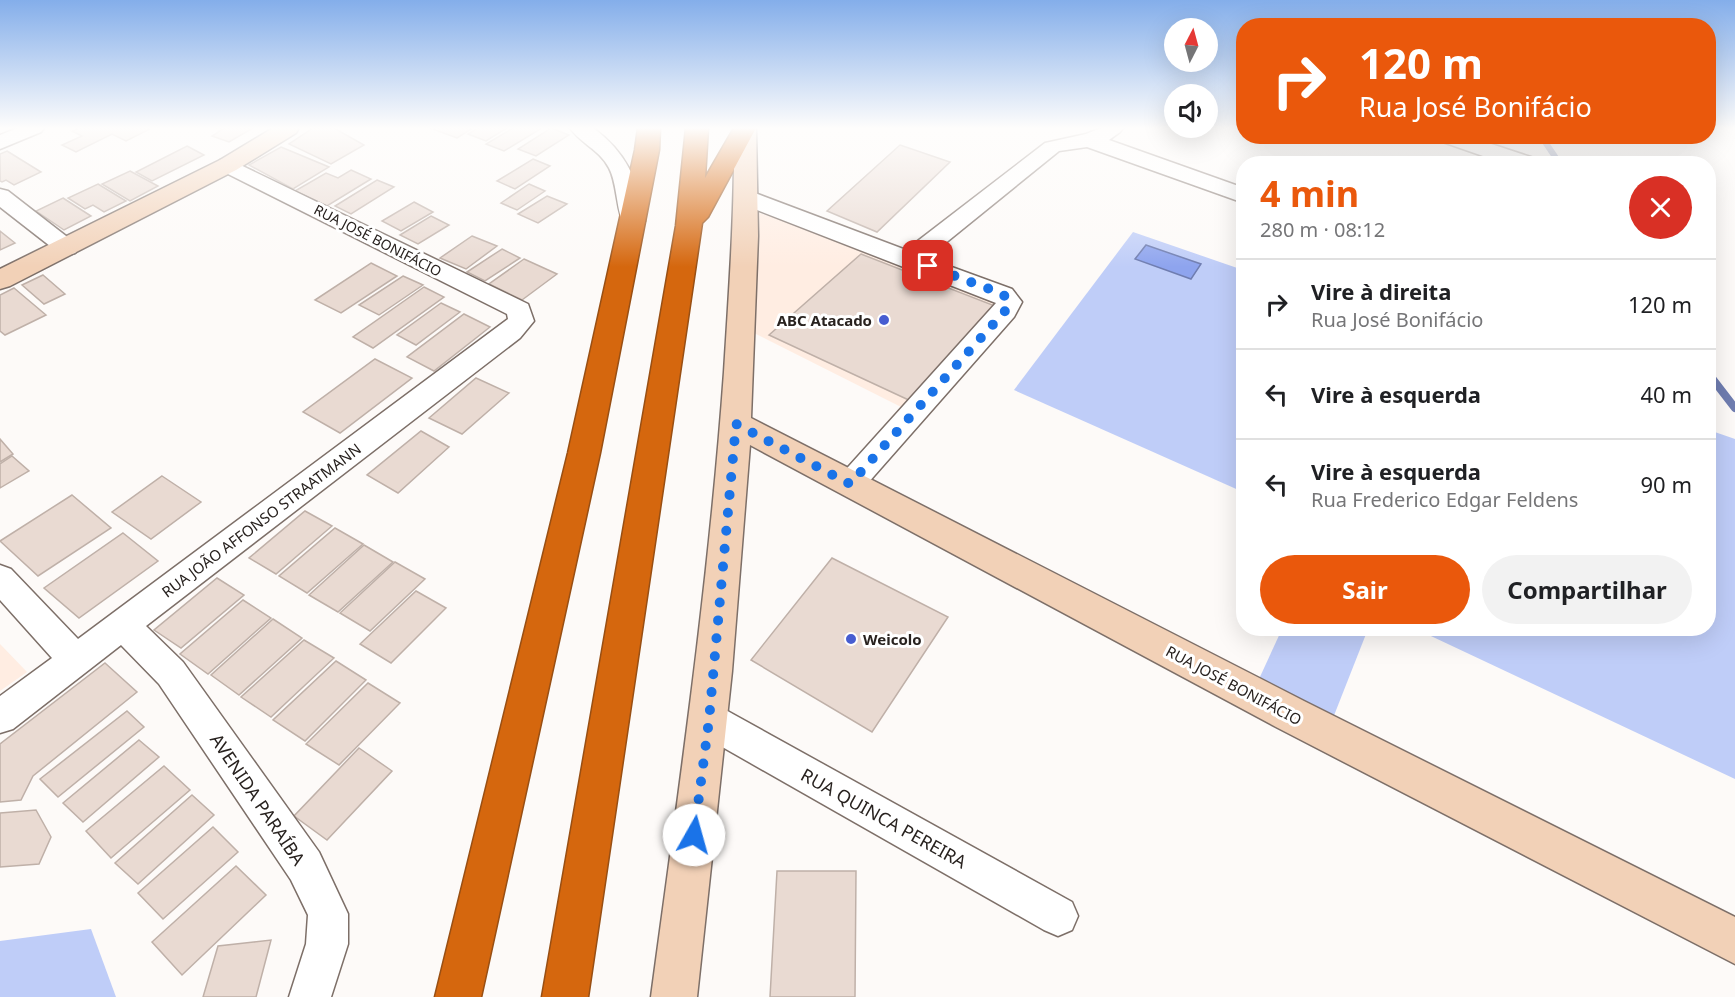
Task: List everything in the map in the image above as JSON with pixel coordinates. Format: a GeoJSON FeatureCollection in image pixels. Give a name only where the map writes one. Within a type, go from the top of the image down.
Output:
{"type":"FeatureCollection","features":[{"type":"Feature","properties":{"kind":"highway"},"geometry":{"type":"LineString","coordinates":[[458,997],[584,453],[642,175]]}},
{"type":"Feature","properties":{"kind":"highway"},"geometry":{"type":"LineString","coordinates":[[565,997],[689,226],[693,175]]}},
{"type":"Feature","properties":{"kind":"highway"},"geometry":{"type":"LineString","coordinates":[[689,226],[718,175]]}},
{"type":"Feature","properties":{"kind":"main road"},"geometry":{"type":"LineString","coordinates":[[0,280],[210,175]]}},
{"type":"Feature","properties":{"kind":"main road"},"geometry":{"type":"LineString","coordinates":[[674,997],[709,720],[736,424],[746,175]]}},
{"type":"Feature","properties":{"kind":"main road","name":"RUA JOSÉ BONIFÁCIO"},"geometry":{"type":"LineString","coordinates":[[736,424],[1290,714],[1735,941]]}},
{"type":"Feature","properties":{"kind":"street","name":"RUA JOSÉ BONIFÁCIO"},"geometry":{"type":"LineString","coordinates":[[247,175],[519,310],[521,321]]}},
{"type":"Feature","properties":{"kind":"street"},"geometry":{"type":"LineString","coordinates":[[623,175],[631,198],[633,221]]}},
{"type":"Feature","properties":{"kind":"street"},"geometry":{"type":"LineString","coordinates":[[910,259],[1017,175]]}},
{"type":"Feature","properties":{"kind":"street"},"geometry":{"type":"LineString","coordinates":[[1184,175],[1236,193]]}},
{"type":"Feature","properties":{"kind":"street"},"geometry":{"type":"LineString","coordinates":[[0,196],[67,248]]}},
{"type":"Feature","properties":{"kind":"street"},"geometry":{"type":"LineString","coordinates":[[747,198],[1003,294],[1009,302],[1005,311],[850,484]]}},
{"type":"Feature","properties":{"kind":"street","name":"RUA JOÃO AFFONSO STRAATMANN"},"geometry":{"type":"LineString","coordinates":[[0,717],[492,346],[521,321]]}},
{"type":"Feature","properties":{"kind":"street"},"geometry":{"type":"LineString","coordinates":[[0,578],[76,660]]}},
{"type":"Feature","properties":{"kind":"street","name":"AVENIDA PARAÍBA"},"geometry":{"type":"LineString","coordinates":[[122,625],[171,673],[305,866],[328,914],[327,944],[310,997]]}},
{"type":"Feature","properties":{"kind":"street","name":"RUA QUINCA PEREIRA"},"geometry":{"type":"LineString","coordinates":[[709,720],[1058,916]]}},
{"type":"Feature","properties":{"kind":"shaded area","name":"ABC Atacado"},"geometry":{"type":"Polygon","coordinates":[[[759,213],[813,230],[1005,305],[911,412],[754,333],[759,213]]]}},
{"type":"Feature","properties":{"kind":"shaded area"},"geometry":{"type":"Polygon","coordinates":[[[1133,232],[1236,268],[1236,489],[1014,390],[1133,232]]]}},
{"type":"Feature","properties":{"kind":"shaded area"},"geometry":{"type":"Polygon","coordinates":[[[1716,432],[1735,439],[1735,779],[1431,636],[1716,636],[1716,432]]]}},
{"type":"Feature","properties":{"kind":"shaded area"},"geometry":{"type":"Polygon","coordinates":[[[1279,636],[1365,636],[1333,718],[1259,679],[1279,636]]]}},
{"type":"Feature","properties":{"kind":"shaded area"},"geometry":{"type":"Polygon","coordinates":[[[0,644],[27,672],[0,691],[0,644]]]}},
{"type":"Feature","properties":{"kind":"shaded area"},"geometry":{"type":"Polygon","coordinates":[[[91,929],[116,997],[0,997],[0,941],[91,929]]]}},
{"type":"Feature","properties":{"kind":"water"},"geometry":{"type":"Polygon","coordinates":[[[1146,245],[1201,264],[1191,279],[1135,259],[1146,245]]]}},
{"type":"Feature","properties":{"kind":"building"},"geometry":{"type":"Polygon","coordinates":[[[0,175],[36,175],[14,185],[6,180],[0,181],[0,175]]]}},
{"type":"Feature","properties":{"kind":"building"},"geometry":{"type":"Polygon","coordinates":[[[122,175],[137,175],[158,186],[130,201],[102,184],[122,175]]]}},
{"type":"Feature","properties":{"kind":"building"},"geometry":{"type":"Polygon","coordinates":[[[140,175],[165,175],[152,181],[140,175]]]}},
{"type":"Feature","properties":{"kind":"building"},"geometry":{"type":"Polygon","coordinates":[[[266,175],[317,175],[293,189],[266,175]]]}},
{"type":"Feature","properties":{"kind":"building"},"geometry":{"type":"Polygon","coordinates":[[[323,175],[338,178],[344,175],[361,175],[371,179],[327,206],[295,191],[323,175]]]}},
{"type":"Feature","properties":{"kind":"building"},"geometry":{"type":"Polygon","coordinates":[[[508,175],[537,175],[515,189],[497,181],[508,175]]]}},
{"type":"Feature","properties":{"kind":"building"},"geometry":{"type":"Polygon","coordinates":[[[867,175],[937,175],[877,232],[827,211],[867,175]]]}},
{"type":"Feature","properties":{"kind":"building"},"geometry":{"type":"Polygon","coordinates":[[[377,180],[394,187],[351,214],[335,206],[377,180]]]}},
{"type":"Feature","properties":{"kind":"building"},"geometry":{"type":"Polygon","coordinates":[[[98,184],[126,201],[104,212],[93,205],[85,209],[68,198],[98,184]]]}},
{"type":"Feature","properties":{"kind":"building"},"geometry":{"type":"Polygon","coordinates":[[[529,184],[545,191],[517,210],[501,203],[529,184]]]}},
{"type":"Feature","properties":{"kind":"building"},"geometry":{"type":"Polygon","coordinates":[[[547,196],[567,204],[538,223],[518,214],[547,196]]]}},
{"type":"Feature","properties":{"kind":"building"},"geometry":{"type":"Polygon","coordinates":[[[63,198],[91,216],[64,230],[36,211],[63,198]]]}},
{"type":"Feature","properties":{"kind":"building"},"geometry":{"type":"Polygon","coordinates":[[[414,202],[433,212],[401,231],[382,221],[414,202]]]}},
{"type":"Feature","properties":{"kind":"building"},"geometry":{"type":"Polygon","coordinates":[[[431,216],[449,225],[418,244],[400,235],[431,216]]]}},
{"type":"Feature","properties":{"kind":"building"},"geometry":{"type":"Polygon","coordinates":[[[0,231],[15,243],[0,250],[0,231]]]}},
{"type":"Feature","properties":{"kind":"building"},"geometry":{"type":"Polygon","coordinates":[[[472,236],[497,246],[466,269],[440,258],[472,236]]]}},
{"type":"Feature","properties":{"kind":"building"},"geometry":{"type":"Polygon","coordinates":[[[502,249],[520,258],[485,281],[467,272],[502,249]]]}},
{"type":"Feature","properties":{"kind":"building","name":"ABC Atacado"},"geometry":{"type":"Polygon","coordinates":[[[861,254],[995,306],[913,402],[769,335],[861,254]]]}},
{"type":"Feature","properties":{"kind":"building"},"geometry":{"type":"Polygon","coordinates":[[[524,259],[557,274],[522,300],[489,284],[524,259]]]}},
{"type":"Feature","properties":{"kind":"building"},"geometry":{"type":"Polygon","coordinates":[[[371,263],[397,276],[341,313],[315,300],[371,263]]]}},
{"type":"Feature","properties":{"kind":"building"},"geometry":{"type":"Polygon","coordinates":[[[43,275],[65,294],[44,304],[22,285],[43,275]]]}},
{"type":"Feature","properties":{"kind":"building"},"geometry":{"type":"Polygon","coordinates":[[[403,276],[423,285],[379,315],[359,305],[403,276]]]}},
{"type":"Feature","properties":{"kind":"building"},"geometry":{"type":"Polygon","coordinates":[[[424,287],[444,297],[373,348],[353,337],[424,287]]]}},
{"type":"Feature","properties":{"kind":"building"},"geometry":{"type":"Polygon","coordinates":[[[14,288],[46,315],[5,335],[0,331],[0,295],[14,288]]]}},
{"type":"Feature","properties":{"kind":"building"},"geometry":{"type":"Polygon","coordinates":[[[441,303],[460,312],[416,345],[397,335],[441,303]]]}},
{"type":"Feature","properties":{"kind":"building"},"geometry":{"type":"Polygon","coordinates":[[[464,314],[490,327],[434,371],[407,357],[464,314]]]}},
{"type":"Feature","properties":{"kind":"building"},"geometry":{"type":"Polygon","coordinates":[[[375,359],[412,378],[340,433],[303,412],[375,359]]]}},
{"type":"Feature","properties":{"kind":"building"},"geometry":{"type":"Polygon","coordinates":[[[476,378],[509,393],[462,434],[429,418],[476,378]]]}},
{"type":"Feature","properties":{"kind":"building"},"geometry":{"type":"Polygon","coordinates":[[[421,431],[449,447],[398,493],[367,475],[421,431]]]}},
{"type":"Feature","properties":{"kind":"building"},"geometry":{"type":"Polygon","coordinates":[[[0,439],[13,454],[0,462],[0,439]]]}},
{"type":"Feature","properties":{"kind":"building"},"geometry":{"type":"Polygon","coordinates":[[[12,456],[29,471],[0,488],[0,464],[12,456]]]}},
{"type":"Feature","properties":{"kind":"building"},"geometry":{"type":"Polygon","coordinates":[[[162,476],[201,502],[151,539],[112,512],[162,476]]]}},
{"type":"Feature","properties":{"kind":"building"},"geometry":{"type":"Polygon","coordinates":[[[72,495],[111,528],[38,576],[0,541],[72,495]]]}},
{"type":"Feature","properties":{"kind":"building"},"geometry":{"type":"Polygon","coordinates":[[[305,511],[332,526],[276,574],[249,558],[305,511]]]}},
{"type":"Feature","properties":{"kind":"building"},"geometry":{"type":"Polygon","coordinates":[[[335,528],[363,544],[307,593],[279,576],[335,528]]]}},
{"type":"Feature","properties":{"kind":"building"},"geometry":{"type":"Polygon","coordinates":[[[123,533],[158,561],[79,618],[44,588],[123,533]]]}},
{"type":"Feature","properties":{"kind":"building"},"geometry":{"type":"Polygon","coordinates":[[[364,545],[393,562],[338,612],[309,595],[364,545]]]}},
{"type":"Feature","properties":{"kind":"building","name":"Weicolo"},"geometry":{"type":"Polygon","coordinates":[[[832,558],[948,617],[872,732],[751,660],[832,558]]]}},
{"type":"Feature","properties":{"kind":"building"},"geometry":{"type":"Polygon","coordinates":[[[395,562],[425,579],[370,631],[340,613],[395,562]]]}},
{"type":"Feature","properties":{"kind":"building"},"geometry":{"type":"Polygon","coordinates":[[[217,578],[244,595],[181,648],[154,630],[217,578]]]}},
{"type":"Feature","properties":{"kind":"building"},"geometry":{"type":"Polygon","coordinates":[[[416,591],[446,608],[391,663],[360,644],[416,591]]]}},
{"type":"Feature","properties":{"kind":"building"},"geometry":{"type":"Polygon","coordinates":[[[243,600],[271,618],[208,674],[180,654],[243,600]]]}},
{"type":"Feature","properties":{"kind":"building"},"geometry":{"type":"Polygon","coordinates":[[[273,619],[302,638],[239,695],[211,675],[273,619]]]}},
{"type":"Feature","properties":{"kind":"building"},"geometry":{"type":"Polygon","coordinates":[[[304,640],[334,658],[271,717],[241,697],[304,640]]]}},
{"type":"Feature","properties":{"kind":"building"},"geometry":{"type":"Polygon","coordinates":[[[336,661],[366,680],[305,741],[273,720],[336,661]]]}},
{"type":"Feature","properties":{"kind":"building"},"geometry":{"type":"Polygon","coordinates":[[[105,663],[137,692],[33,776],[21,800],[0,802],[0,744],[105,663]]]}},
{"type":"Feature","properties":{"kind":"building"},"geometry":{"type":"Polygon","coordinates":[[[368,683],[400,703],[339,765],[306,744],[368,683]]]}},
{"type":"Feature","properties":{"kind":"building"},"geometry":{"type":"Polygon","coordinates":[[[127,711],[144,727],[58,797],[40,779],[127,711]]]}},
{"type":"Feature","properties":{"kind":"building"},"geometry":{"type":"Polygon","coordinates":[[[139,740],[159,757],[83,822],[63,803],[139,740]]]}},
{"type":"Feature","properties":{"kind":"building"},"geometry":{"type":"Polygon","coordinates":[[[359,748],[392,771],[327,840],[294,816],[359,748]]]}},
{"type":"Feature","properties":{"kind":"building"},"geometry":{"type":"Polygon","coordinates":[[[164,766],[190,790],[111,858],[86,831],[164,766]]]}},
{"type":"Feature","properties":{"kind":"building"},"geometry":{"type":"Polygon","coordinates":[[[192,795],[214,815],[138,884],[115,863],[192,795]]]}},
{"type":"Feature","properties":{"kind":"building"},"geometry":{"type":"Polygon","coordinates":[[[36,810],[51,837],[39,864],[0,867],[0,813],[36,810]]]}},
{"type":"Feature","properties":{"kind":"building"},"geometry":{"type":"Polygon","coordinates":[[[213,827],[238,852],[163,919],[138,893],[213,827]]]}},
{"type":"Feature","properties":{"kind":"building"},"geometry":{"type":"Polygon","coordinates":[[[236,866],[266,895],[182,975],[152,942],[236,866]]]}},
{"type":"Feature","properties":{"kind":"building"},"geometry":{"type":"Polygon","coordinates":[[[777,871],[856,871],[855,997],[770,997],[777,871]]]}},
{"type":"Feature","properties":{"kind":"building"},"geometry":{"type":"Polygon","coordinates":[[[271,940],[256,997],[203,997],[218,946],[271,940]]]}},
{"type":"Feature","properties":{"kind":"waterway"},"geometry":{"type":"LineString","coordinates":[[1716,383],[1735,408]]}},
{"type":"Feature","properties":{"kind":"place","name":"ABC Atacado"},"geometry":{"type":"Point","coordinates":[884,320]}},
{"type":"Feature","properties":{"kind":"place","name":"Weicolo"},"geometry":{"type":"Point","coordinates":[851,639]}},
{"type":"Feature","properties":{"kind":"route"},"geometry":{"type":"LineString","coordinates":[[694,835],[709,720],[736,424],[850,484],[1005,311],[1009,302],[1003,294],[928,266]]}}]}
